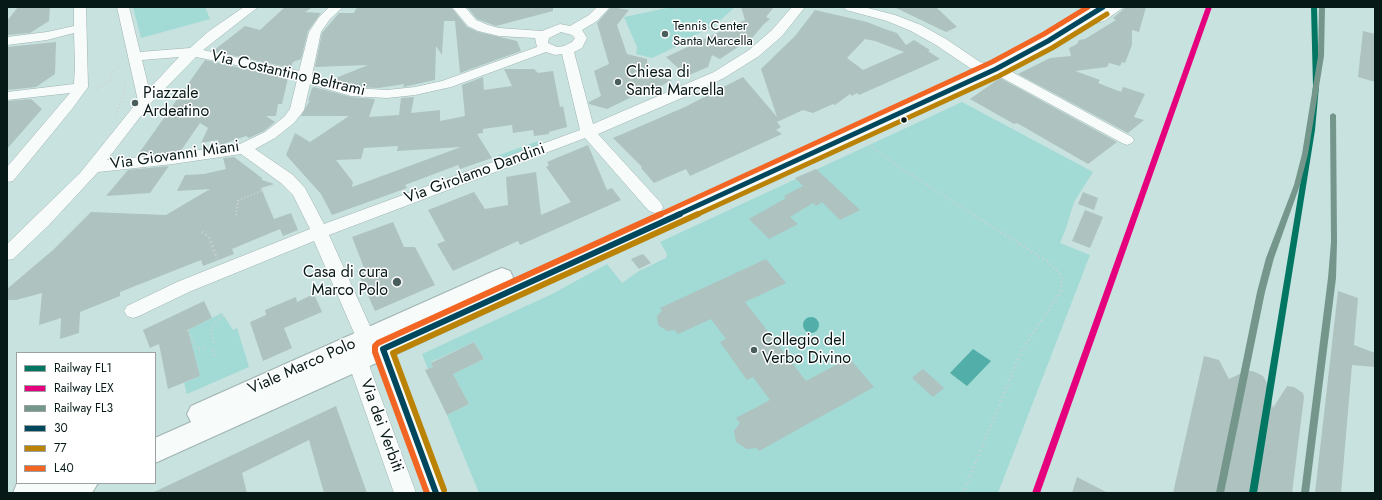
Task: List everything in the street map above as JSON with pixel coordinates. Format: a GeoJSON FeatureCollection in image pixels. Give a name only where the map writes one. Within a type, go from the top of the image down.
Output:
{"type":"FeatureCollection","features":[{"type":"Feature","properties":{"kind":"main road","name":"Viale Marco Polo"},"geometry":{"type":"LineString","coordinates":[[156,451],[369,349],[655,208],[973,64],[1026,38],[1079,7]]}},
{"type":"Feature","properties":{"kind":"main road","name":"Viale Marco Polo"},"geometry":{"type":"LineString","coordinates":[[156,434],[369,349],[854,133],[996,69],[1077,24],[1103,7]]}},
{"type":"Feature","properties":{"kind":"main road"},"geometry":{"type":"LineString","coordinates":[[27,493],[47,484]]}},
{"type":"Feature","properties":{"kind":"main road"},"geometry":{"type":"LineString","coordinates":[[62,493],[82,484]]}},
{"type":"Feature","properties":{"kind":"street"},"geometry":{"type":"LineString","coordinates":[[7,177],[15,160],[68,106],[81,87],[82,28],[80,7]]}},
{"type":"Feature","properties":{"kind":"street"},"geometry":{"type":"LineString","coordinates":[[123,7],[145,101]]}},
{"type":"Feature","properties":{"kind":"street"},"geometry":{"type":"LineString","coordinates":[[7,254],[42,222],[94,167],[145,101],[192,52],[222,27],[252,7]]}},
{"type":"Feature","properties":{"kind":"street","name":"Via Giovanni Miani"},"geometry":{"type":"LineString","coordinates":[[94,167],[173,159],[244,148],[270,135],[293,117],[300,103],[314,35],[318,26],[328,14],[337,7]]}},
{"type":"Feature","properties":{"kind":"street"},"geometry":{"type":"LineString","coordinates":[[458,7],[472,23],[483,28],[544,41],[555,51],[567,50],[580,42],[580,35],[572,30],[594,18],[604,7]]}},
{"type":"Feature","properties":{"kind":"street","name":"Via Girolamo Dandini"},"geometry":{"type":"LineString","coordinates":[[133,311],[195,282],[319,232],[588,132],[679,94],[736,66],[770,40],[799,7]]}},
{"type":"Feature","properties":{"kind":"street"},"geometry":{"type":"LineString","coordinates":[[850,7],[891,18],[916,28],[931,36],[973,64],[983,68],[996,69],[1127,140]]}},
{"type":"Feature","properties":{"kind":"street","name":"Viale Marco Polo"},"geometry":{"type":"LineString","coordinates":[[1077,24],[1100,18],[1118,7]]}},
{"type":"Feature","properties":{"kind":"street"},"geometry":{"type":"LineString","coordinates":[[7,40],[47,36],[82,28]]}},
{"type":"Feature","properties":{"kind":"street","name":"Via Costantino Beltrami"},"geometry":{"type":"LineString","coordinates":[[192,52],[284,71],[351,92],[379,94],[402,93],[453,82],[544,41],[560,28],[572,30]]}},
{"type":"Feature","properties":{"kind":"street"},"geometry":{"type":"LineString","coordinates":[[567,50],[588,132],[655,208]]}},
{"type":"Feature","properties":{"kind":"street"},"geometry":{"type":"LineString","coordinates":[[134,57],[192,52]]}},
{"type":"Feature","properties":{"kind":"street"},"geometry":{"type":"LineString","coordinates":[[7,96],[81,87]]}},
{"type":"Feature","properties":{"kind":"street"},"geometry":{"type":"LineString","coordinates":[[244,148],[279,173],[302,197],[319,232],[369,349]]}},
{"type":"Feature","properties":{"kind":"street","name":"Via dei Verbiti"},"geometry":{"type":"LineString","coordinates":[[369,349],[360,368],[405,493]]}},
{"type":"Feature","properties":{"kind":"street","name":"Via dei Verbiti"},"geometry":{"type":"LineString","coordinates":[[369,349],[436,493]]}},
{"type":"Feature","properties":{"kind":"path"},"geometry":{"type":"LineString","coordinates":[[673,8],[677,12]]}},
{"type":"Feature","properties":{"kind":"path"},"geometry":{"type":"LineString","coordinates":[[669,49],[680,43]]}},
{"type":"Feature","properties":{"kind":"path"},"geometry":{"type":"LineString","coordinates":[[114,118],[124,93],[126,71],[134,57]]}},
{"type":"Feature","properties":{"kind":"path"},"geometry":{"type":"LineString","coordinates":[[96,89],[111,81],[111,73]]}},
{"type":"Feature","properties":{"kind":"path"},"geometry":{"type":"LineString","coordinates":[[854,133],[899,167],[1047,261],[1062,276],[1061,291],[1020,352],[963,493]]}},
{"type":"Feature","properties":{"kind":"path"},"geometry":{"type":"LineString","coordinates":[[236,215],[238,200],[275,185]]}},
{"type":"Feature","properties":{"kind":"path"},"geometry":{"type":"LineString","coordinates":[[202,232],[209,238],[218,262]]}},
{"type":"Feature","properties":{"kind":"path"},"geometry":{"type":"LineString","coordinates":[[214,343],[211,332],[212,326],[223,315]]}},
{"type":"Feature","properties":{"kind":"path"},"geometry":{"type":"LineString","coordinates":[[188,330],[196,347],[199,349],[205,347]]}},
{"type":"Feature","properties":{"kind":"path"},"geometry":{"type":"LineString","coordinates":[[213,350],[216,358]]}},
{"type":"Feature","properties":{"kind":"shaded area"},"geometry":{"type":"Polygon","coordinates":[[[133,7],[205,7],[210,19],[141,38],[133,7]]]}},
{"type":"Feature","properties":{"kind":"shaded area","name":"Tennis Center Santa Marcella"},"geometry":{"type":"Polygon","coordinates":[[[672,7],[735,7],[714,26],[681,42],[682,44],[652,58],[636,54],[637,47],[624,17],[672,7]]]}},
{"type":"Feature","properties":{"kind":"shaded area"},"geometry":{"type":"Polygon","coordinates":[[[962,102],[1093,172],[1074,202],[1060,243],[1090,255],[998,493],[479,493],[447,415],[469,404],[453,374],[484,359],[474,342],[431,362],[433,367],[428,369],[422,354],[552,294],[607,264],[622,283],[639,271],[666,258],[667,254],[660,242],[962,102]]]}},
{"type":"Feature","properties":{"kind":"shaded area"},"geometry":{"type":"Polygon","coordinates":[[[538,141],[541,145],[496,161],[494,157],[538,141]]]}},
{"type":"Feature","properties":{"kind":"shaded area"},"geometry":{"type":"Polygon","coordinates":[[[222,313],[233,330],[237,328],[249,367],[187,394],[184,383],[200,376],[188,330],[222,313]]]}},
{"type":"Feature","properties":{"kind":"shaded area"},"geometry":{"type":"Polygon","coordinates":[[[811,317],[817,319],[819,325],[817,331],[811,333],[805,331],[803,325],[805,319],[811,317]]]}},
{"type":"Feature","properties":{"kind":"shaded area"},"geometry":{"type":"Polygon","coordinates":[[[973,349],[991,361],[967,386],[950,373],[973,349]]]}},
{"type":"Feature","properties":{"kind":"building"},"geometry":{"type":"Polygon","coordinates":[[[18,7],[50,7],[49,21],[30,33],[7,35],[7,21],[18,7]]]}},
{"type":"Feature","properties":{"kind":"building"},"geometry":{"type":"Polygon","coordinates":[[[285,7],[313,7],[305,12],[321,13],[308,31],[301,59],[293,62],[291,68],[213,51],[245,26],[260,30],[285,7]]]}},
{"type":"Feature","properties":{"kind":"building"},"geometry":{"type":"Polygon","coordinates":[[[357,7],[451,7],[467,27],[478,32],[517,41],[521,51],[460,73],[455,21],[444,21],[442,55],[436,46],[435,80],[403,87],[404,84],[379,88],[352,87],[331,80],[368,65],[315,67],[322,33],[339,13],[354,13],[357,7]]]}},
{"type":"Feature","properties":{"kind":"building"},"geometry":{"type":"Polygon","coordinates":[[[467,7],[553,7],[553,11],[496,26],[477,19],[467,7]]]}},
{"type":"Feature","properties":{"kind":"building"},"geometry":{"type":"Polygon","coordinates":[[[611,7],[629,10],[617,25],[627,54],[647,59],[648,75],[672,80],[652,91],[648,89],[607,109],[589,104],[589,102],[601,96],[594,71],[609,64],[597,23],[611,7]]]}},
{"type":"Feature","properties":{"kind":"building"},"geometry":{"type":"Polygon","coordinates":[[[741,7],[774,7],[766,17],[770,19],[753,37],[720,59],[712,55],[708,67],[687,76],[666,57],[745,20],[741,7]]]}},
{"type":"Feature","properties":{"kind":"building"},"geometry":{"type":"Polygon","coordinates":[[[894,7],[936,7],[957,27],[946,32],[894,7]]]}},
{"type":"Feature","properties":{"kind":"building"},"geometry":{"type":"Polygon","coordinates":[[[1126,7],[1146,7],[1139,32],[1132,30],[1132,45],[1125,63],[1122,62],[1120,66],[1109,63],[1107,67],[1075,71],[1100,80],[1098,83],[1121,92],[1123,87],[1145,94],[1134,117],[1144,120],[1128,133],[1018,74],[1050,58],[1071,56],[1069,48],[1077,44],[1079,40],[1085,39],[1116,20],[1113,18],[1126,7]]]}},
{"type":"Feature","properties":{"kind":"building"},"geometry":{"type":"Polygon","coordinates":[[[815,10],[867,22],[897,33],[906,45],[914,40],[930,50],[928,51],[940,59],[859,95],[857,93],[852,96],[850,94],[835,105],[833,104],[813,113],[803,110],[777,122],[781,127],[776,130],[782,134],[690,176],[686,169],[654,183],[641,168],[642,167],[613,138],[685,107],[743,77],[777,117],[761,69],[795,36],[815,10]],[[865,39],[847,58],[863,70],[904,52],[875,41],[865,39]]]}},
{"type":"Feature","properties":{"kind":"building"},"geometry":{"type":"Polygon","coordinates":[[[1363,31],[1375,34],[1375,82],[1358,77],[1363,31]]]}},
{"type":"Feature","properties":{"kind":"building"},"geometry":{"type":"Polygon","coordinates":[[[56,42],[55,74],[36,87],[7,90],[7,47],[56,42]]]}},
{"type":"Feature","properties":{"kind":"building"},"geometry":{"type":"Polygon","coordinates":[[[205,60],[288,78],[282,104],[278,104],[276,116],[266,116],[275,122],[264,131],[249,138],[246,136],[220,145],[218,140],[201,143],[208,128],[200,123],[180,152],[137,156],[205,60]]]}},
{"type":"Feature","properties":{"kind":"building"},"geometry":{"type":"Polygon","coordinates":[[[504,69],[534,69],[538,73],[553,71],[560,107],[563,106],[567,127],[549,132],[549,134],[534,136],[533,130],[513,133],[512,125],[483,129],[483,133],[477,134],[492,158],[460,169],[458,165],[405,185],[407,188],[332,215],[321,194],[286,155],[295,133],[310,142],[349,116],[301,116],[310,100],[308,101],[312,88],[314,87],[351,97],[375,99],[369,117],[399,115],[401,98],[414,97],[411,113],[440,110],[440,121],[465,116],[462,85],[483,77],[484,90],[512,86],[504,69]],[[398,146],[364,148],[361,159],[336,160],[353,182],[352,187],[461,147],[397,151],[398,146]]]}},
{"type":"Feature","properties":{"kind":"building"},"geometry":{"type":"Polygon","coordinates":[[[1000,78],[1117,142],[1088,164],[1017,123],[1014,124],[970,99],[1000,78]]]}},
{"type":"Feature","properties":{"kind":"building"},"geometry":{"type":"Polygon","coordinates":[[[31,99],[42,109],[7,149],[7,101],[31,99]]]}},
{"type":"Feature","properties":{"kind":"building"},"geometry":{"type":"Polygon","coordinates":[[[588,145],[607,190],[612,188],[621,200],[520,245],[518,241],[453,271],[437,244],[445,241],[428,210],[474,192],[485,209],[508,205],[506,177],[536,172],[541,215],[571,202],[546,167],[549,165],[547,162],[588,145]]]}},
{"type":"Feature","properties":{"kind":"building"},"geometry":{"type":"Polygon","coordinates":[[[234,157],[262,178],[262,180],[274,184],[261,188],[274,219],[291,213],[298,230],[283,236],[280,229],[232,249],[234,254],[203,266],[201,260],[120,292],[120,296],[80,312],[79,333],[60,339],[61,318],[39,325],[42,293],[16,300],[7,300],[7,289],[53,250],[91,212],[166,215],[210,189],[177,191],[185,175],[204,174],[226,169],[223,158],[234,157]]]}},
{"type":"Feature","properties":{"kind":"building"},"geometry":{"type":"Polygon","coordinates":[[[169,166],[150,193],[106,196],[128,170],[169,166]]]}},
{"type":"Feature","properties":{"kind":"building"},"geometry":{"type":"Polygon","coordinates":[[[816,169],[860,210],[840,220],[822,202],[816,206],[813,203],[790,217],[798,224],[769,239],[749,219],[786,198],[784,196],[803,186],[795,178],[816,169]]]}},
{"type":"Feature","properties":{"kind":"building"},"geometry":{"type":"Polygon","coordinates":[[[1083,192],[1098,198],[1094,210],[1078,204],[1083,192]]]}},
{"type":"Feature","properties":{"kind":"building"},"geometry":{"type":"Polygon","coordinates":[[[1085,210],[1103,217],[1090,248],[1072,241],[1085,210]]]}},
{"type":"Feature","properties":{"kind":"building","name":"Casa di cura Marco Polo"},"geometry":{"type":"Polygon","coordinates":[[[393,222],[404,247],[415,247],[435,285],[375,311],[357,271],[364,268],[352,237],[393,222]]]}},
{"type":"Feature","properties":{"kind":"building"},"geometry":{"type":"Polygon","coordinates":[[[643,254],[651,263],[639,269],[631,259],[643,254]]]}},
{"type":"Feature","properties":{"kind":"building","name":"Collegio del Verbo Divino"},"geometry":{"type":"Polygon","coordinates":[[[766,259],[786,283],[745,302],[806,381],[849,358],[874,387],[759,451],[757,448],[747,449],[736,442],[734,431],[740,423],[736,418],[770,400],[753,377],[747,380],[720,342],[726,339],[711,319],[678,334],[675,330],[667,331],[658,325],[657,316],[662,311],[660,308],[766,259]]]}},
{"type":"Feature","properties":{"kind":"building"},"geometry":{"type":"Polygon","coordinates":[[[1338,291],[1358,298],[1354,345],[1375,353],[1375,367],[1352,365],[1341,493],[1315,493],[1338,291]]]}},
{"type":"Feature","properties":{"kind":"building"},"geometry":{"type":"Polygon","coordinates":[[[314,294],[322,312],[284,328],[292,348],[263,361],[250,322],[266,315],[265,310],[296,297],[297,302],[314,294]]]}},
{"type":"Feature","properties":{"kind":"building"},"geometry":{"type":"Polygon","coordinates":[[[204,301],[212,318],[188,330],[200,376],[168,389],[159,344],[150,348],[143,330],[204,301]]]}},
{"type":"Feature","properties":{"kind":"building"},"geometry":{"type":"Polygon","coordinates":[[[474,342],[484,359],[453,374],[469,404],[447,415],[425,370],[433,367],[431,363],[474,342]]]}},
{"type":"Feature","properties":{"kind":"building"},"geometry":{"type":"Polygon","coordinates":[[[1204,356],[1219,360],[1229,379],[1246,371],[1253,371],[1263,376],[1266,381],[1273,408],[1287,386],[1294,387],[1303,393],[1304,397],[1292,493],[1173,493],[1204,356]]]}},
{"type":"Feature","properties":{"kind":"building"},"geometry":{"type":"Polygon","coordinates":[[[923,369],[944,388],[933,397],[912,378],[923,369]]]}},
{"type":"Feature","properties":{"kind":"building"},"geometry":{"type":"Polygon","coordinates":[[[336,406],[367,493],[324,493],[309,440],[242,473],[247,493],[152,493],[336,406]]]}},
{"type":"Feature","properties":{"kind":"building"},"geometry":{"type":"Polygon","coordinates":[[[1077,477],[1108,493],[1072,493],[1077,477]]]}},
{"type":"Feature","properties":{"kind":"rail line","name":"LEX"},"geometry":{"type":"LineString","coordinates":[[1036,493],[1209,7]]}},
{"type":"Feature","properties":{"kind":"rail line","name":"FL1"},"geometry":{"type":"LineString","coordinates":[[1253,493],[1312,130],[1316,86],[1314,7]]}},
{"type":"Feature","properties":{"kind":"rail line","name":"FL3"},"geometry":{"type":"LineString","coordinates":[[1220,493],[1261,292],[1270,258],[1297,185],[1305,154],[1321,56],[1322,7]]}},
{"type":"Feature","properties":{"kind":"rail line","name":"FL3"},"geometry":{"type":"LineString","coordinates":[[1305,493],[1332,278],[1334,242],[1333,115]]}},
{"type":"Feature","properties":{"kind":"transit line","name":"L40"},"geometry":{"type":"LineString","coordinates":[[427,493],[375,352],[375,346],[378,343],[992,62],[1044,34],[1088,7]]}},
{"type":"Feature","properties":{"kind":"transit line","name":"30"},"geometry":{"type":"LineString","coordinates":[[436,493],[383,349],[996,69],[1048,41],[1103,7]]}},
{"type":"Feature","properties":{"kind":"transit line","name":"77"},"geometry":{"type":"LineString","coordinates":[[444,490],[393,353],[999,76],[1052,48],[1107,14]]}},
{"type":"Feature","properties":{"kind":"place","name":"Tennis Center Santa Marcella"},"geometry":{"type":"Point","coordinates":[665,34]}},
{"type":"Feature","properties":{"kind":"place","name":"Chiesa di Santa Marcella"},"geometry":{"type":"Point","coordinates":[618,82]}},
{"type":"Feature","properties":{"kind":"place","name":"Piazzale Ardeatino"},"geometry":{"type":"Point","coordinates":[135,103]}},
{"type":"Feature","properties":{"kind":"place","name":"Casa di cura Marco Polo"},"geometry":{"type":"Point","coordinates":[397,282]}},
{"type":"Feature","properties":{"kind":"place","name":"Collegio del Verbo Divino"},"geometry":{"type":"Point","coordinates":[754,350]}}]}
